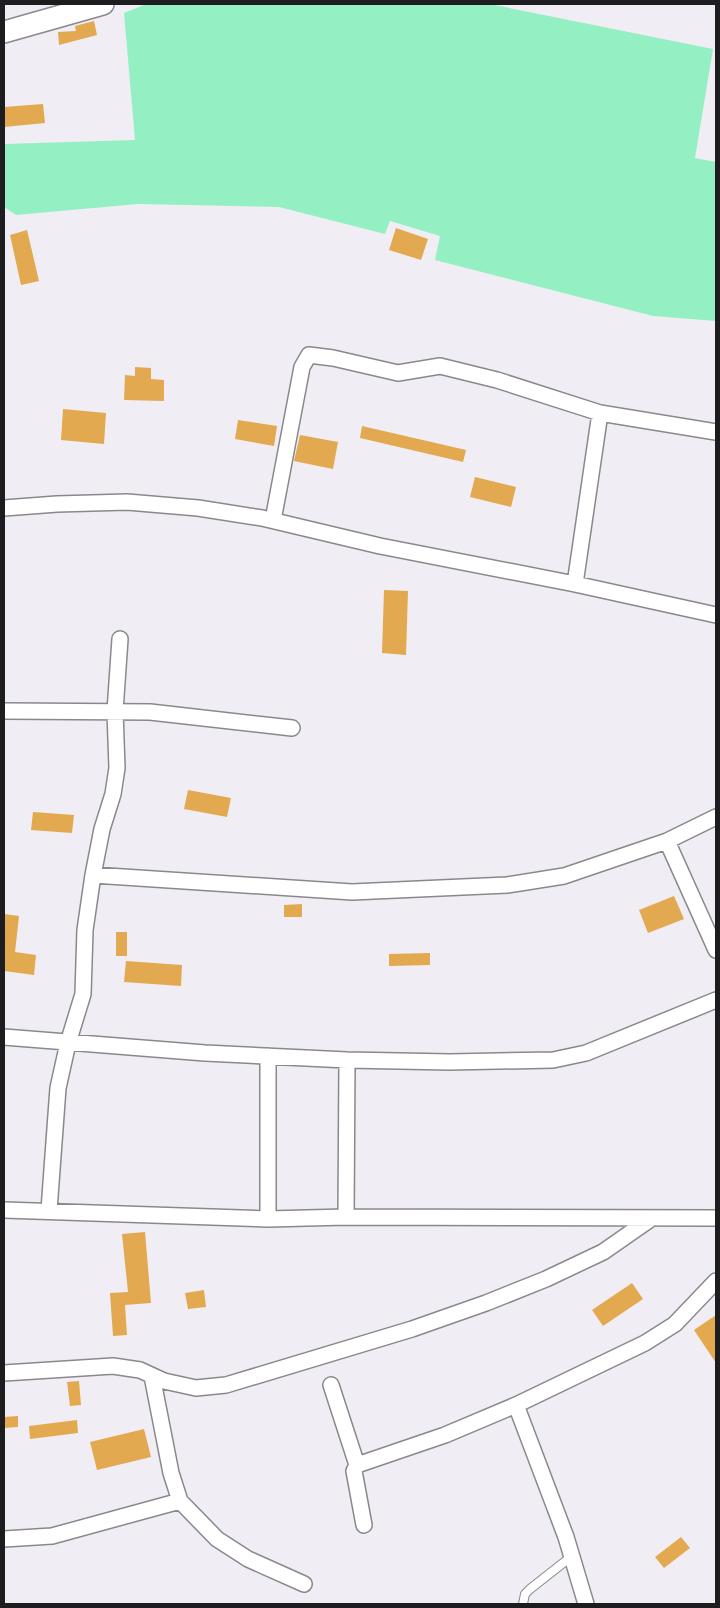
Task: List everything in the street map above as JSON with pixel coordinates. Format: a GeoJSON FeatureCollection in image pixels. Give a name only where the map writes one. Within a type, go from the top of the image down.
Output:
{"type":"FeatureCollection","features":[{"type":"Feature","properties":{"kind":"street"},"geometry":{"type":"LineString","coordinates":[[4,32],[103,4]]}},
{"type":"Feature","properties":{"kind":"street"},"geometry":{"type":"LineString","coordinates":[[274,520],[302,367],[309,355],[333,358],[398,373],[440,366],[497,380],[600,413],[716,432]]}},
{"type":"Feature","properties":{"kind":"street"},"geometry":{"type":"LineString","coordinates":[[575,584],[600,413]]}},
{"type":"Feature","properties":{"kind":"street"},"geometry":{"type":"LineString","coordinates":[[4,508],[127,502],[198,508],[274,520],[380,546],[575,584],[716,615]]}},
{"type":"Feature","properties":{"kind":"street"},"geometry":{"type":"LineString","coordinates":[[49,1210],[58,1088],[68,1043],[83,994],[85,930],[93,875],[102,829],[113,794],[117,768],[115,710],[120,639]]}},
{"type":"Feature","properties":{"kind":"street"},"geometry":{"type":"LineString","coordinates":[[4,712],[115,710],[205,717],[292,728]]}},
{"type":"Feature","properties":{"kind":"street"},"geometry":{"type":"LineString","coordinates":[[93,875],[352,892],[507,885],[564,876],[667,841],[716,816]]}},
{"type":"Feature","properties":{"kind":"street"},"geometry":{"type":"LineString","coordinates":[[667,841],[716,950]]}},
{"type":"Feature","properties":{"kind":"street"},"geometry":{"type":"LineString","coordinates":[[4,1037],[68,1043],[347,1060],[450,1062],[572,1058],[716,1000]]}},
{"type":"Feature","properties":{"kind":"street"},"geometry":{"type":"LineString","coordinates":[[268,1056],[268,1219]]}},
{"type":"Feature","properties":{"kind":"street"},"geometry":{"type":"LineString","coordinates":[[346,1217],[347,1060]]}},
{"type":"Feature","properties":{"kind":"street"},"geometry":{"type":"LineString","coordinates":[[4,1210],[49,1210],[268,1219],[346,1217],[649,1220],[716,1218]]}},
{"type":"Feature","properties":{"kind":"street"},"geometry":{"type":"LineString","coordinates":[[4,1374],[113,1366],[140,1370],[164,1382],[196,1388],[226,1386],[467,1310],[546,1279],[603,1252],[649,1220]]}},
{"type":"Feature","properties":{"kind":"street"},"geometry":{"type":"LineString","coordinates":[[357,1465],[446,1435],[516,1405],[645,1343],[675,1324],[716,1281]]}},
{"type":"Feature","properties":{"kind":"street"},"geometry":{"type":"LineString","coordinates":[[152,1376],[171,1473],[180,1501],[217,1540],[248,1559],[304,1584]]}},
{"type":"Feature","properties":{"kind":"street"},"geometry":{"type":"LineString","coordinates":[[331,1385],[357,1465],[354,1471],[364,1525]]}},
{"type":"Feature","properties":{"kind":"street"},"geometry":{"type":"LineString","coordinates":[[516,1405],[572,1556],[586,1604]]}},
{"type":"Feature","properties":{"kind":"street"},"geometry":{"type":"LineString","coordinates":[[4,1539],[52,1536],[180,1501]]}},
{"type":"Feature","properties":{"kind":"lane"},"geometry":{"type":"LineString","coordinates":[[524,1604],[525,1594],[530,1589],[572,1556]]}},
{"type":"Feature","properties":{"kind":"green space"},"geometry":{"type":"Polygon","coordinates":[[[146,4],[490,4],[713,49],[695,158],[716,162],[716,321],[653,316],[435,260],[440,236],[390,221],[385,234],[279,207],[138,204],[16,215],[4,207],[4,144],[135,140],[124,13],[146,4]]]}},
{"type":"Feature","properties":{"kind":"building"},"geometry":{"type":"Polygon","coordinates":[[[94,21],[97,35],[59,45],[58,32],[76,31],[75,26],[94,21]]]}},
{"type":"Feature","properties":{"kind":"building"},"geometry":{"type":"Polygon","coordinates":[[[43,104],[45,123],[4,127],[4,107],[43,104]]]}},
{"type":"Feature","properties":{"kind":"building"},"geometry":{"type":"Polygon","coordinates":[[[396,228],[428,239],[421,260],[389,250],[396,228]]]}},
{"type":"Feature","properties":{"kind":"building"},"geometry":{"type":"Polygon","coordinates":[[[27,230],[39,281],[21,285],[10,235],[27,230]]]}},
{"type":"Feature","properties":{"kind":"building"},"geometry":{"type":"Polygon","coordinates":[[[135,367],[151,368],[151,379],[164,380],[164,401],[124,400],[125,375],[135,376],[135,367]]]}},
{"type":"Feature","properties":{"kind":"building"},"geometry":{"type":"Polygon","coordinates":[[[63,409],[106,413],[104,444],[61,440],[63,409]]]}},
{"type":"Feature","properties":{"kind":"building"},"geometry":{"type":"Polygon","coordinates":[[[238,420],[277,426],[274,446],[235,439],[238,420]]]}},
{"type":"Feature","properties":{"kind":"building"},"geometry":{"type":"Polygon","coordinates":[[[362,426],[466,450],[463,462],[360,438],[362,426]]]}},
{"type":"Feature","properties":{"kind":"building"},"geometry":{"type":"Polygon","coordinates":[[[300,435],[338,442],[333,469],[294,461],[300,435]]]}},
{"type":"Feature","properties":{"kind":"building"},"geometry":{"type":"Polygon","coordinates":[[[475,477],[516,487],[511,507],[470,497],[475,477]]]}},
{"type":"Feature","properties":{"kind":"building"},"geometry":{"type":"Polygon","coordinates":[[[384,590],[408,591],[406,655],[382,653],[384,590]]]}},
{"type":"Feature","properties":{"kind":"building"},"geometry":{"type":"Polygon","coordinates":[[[188,790],[231,798],[227,817],[184,809],[188,790]]]}},
{"type":"Feature","properties":{"kind":"building"},"geometry":{"type":"Polygon","coordinates":[[[33,812],[74,815],[72,833],[31,830],[33,812]]]}},
{"type":"Feature","properties":{"kind":"building"},"geometry":{"type":"Polygon","coordinates":[[[674,896],[684,919],[648,933],[639,910],[674,896]]]}},
{"type":"Feature","properties":{"kind":"building"},"geometry":{"type":"Polygon","coordinates":[[[302,904],[302,917],[284,917],[284,905],[302,904]]]}},
{"type":"Feature","properties":{"kind":"building"},"geometry":{"type":"Polygon","coordinates":[[[4,914],[19,916],[15,952],[36,955],[34,975],[4,971],[4,914]]]}},
{"type":"Feature","properties":{"kind":"building"},"geometry":{"type":"Polygon","coordinates":[[[116,932],[127,932],[127,956],[116,956],[116,932]]]}},
{"type":"Feature","properties":{"kind":"building"},"geometry":{"type":"Polygon","coordinates":[[[430,953],[430,965],[389,966],[389,954],[430,953]]]}},
{"type":"Feature","properties":{"kind":"building"},"geometry":{"type":"Polygon","coordinates":[[[126,961],[182,965],[181,986],[124,982],[126,961]]]}},
{"type":"Feature","properties":{"kind":"building"},"geometry":{"type":"Polygon","coordinates":[[[145,1232],[151,1303],[125,1305],[127,1335],[113,1336],[110,1293],[128,1292],[122,1234],[145,1232]]]}},
{"type":"Feature","properties":{"kind":"building"},"geometry":{"type":"Polygon","coordinates":[[[632,1283],[643,1299],[603,1326],[592,1310],[632,1283]]]}},
{"type":"Feature","properties":{"kind":"building"},"geometry":{"type":"Polygon","coordinates":[[[204,1290],[206,1307],[188,1309],[185,1293],[204,1290]]]}},
{"type":"Feature","properties":{"kind":"building"},"geometry":{"type":"Polygon","coordinates":[[[716,1315],[716,1363],[694,1330],[716,1315]]]}},
{"type":"Feature","properties":{"kind":"building"},"geometry":{"type":"Polygon","coordinates":[[[79,1381],[81,1405],[70,1406],[67,1382],[79,1381]]]}},
{"type":"Feature","properties":{"kind":"building"},"geometry":{"type":"Polygon","coordinates":[[[18,1416],[18,1427],[4,1428],[4,1417],[18,1416]]]}},
{"type":"Feature","properties":{"kind":"building"},"geometry":{"type":"Polygon","coordinates":[[[77,1420],[78,1433],[30,1439],[29,1426],[77,1420]]]}},
{"type":"Feature","properties":{"kind":"building"},"geometry":{"type":"Polygon","coordinates":[[[144,1429],[151,1457],[97,1470],[90,1442],[144,1429]]]}},
{"type":"Feature","properties":{"kind":"building"},"geometry":{"type":"Polygon","coordinates":[[[681,1537],[690,1548],[664,1568],[655,1557],[681,1537]]]}}]}
